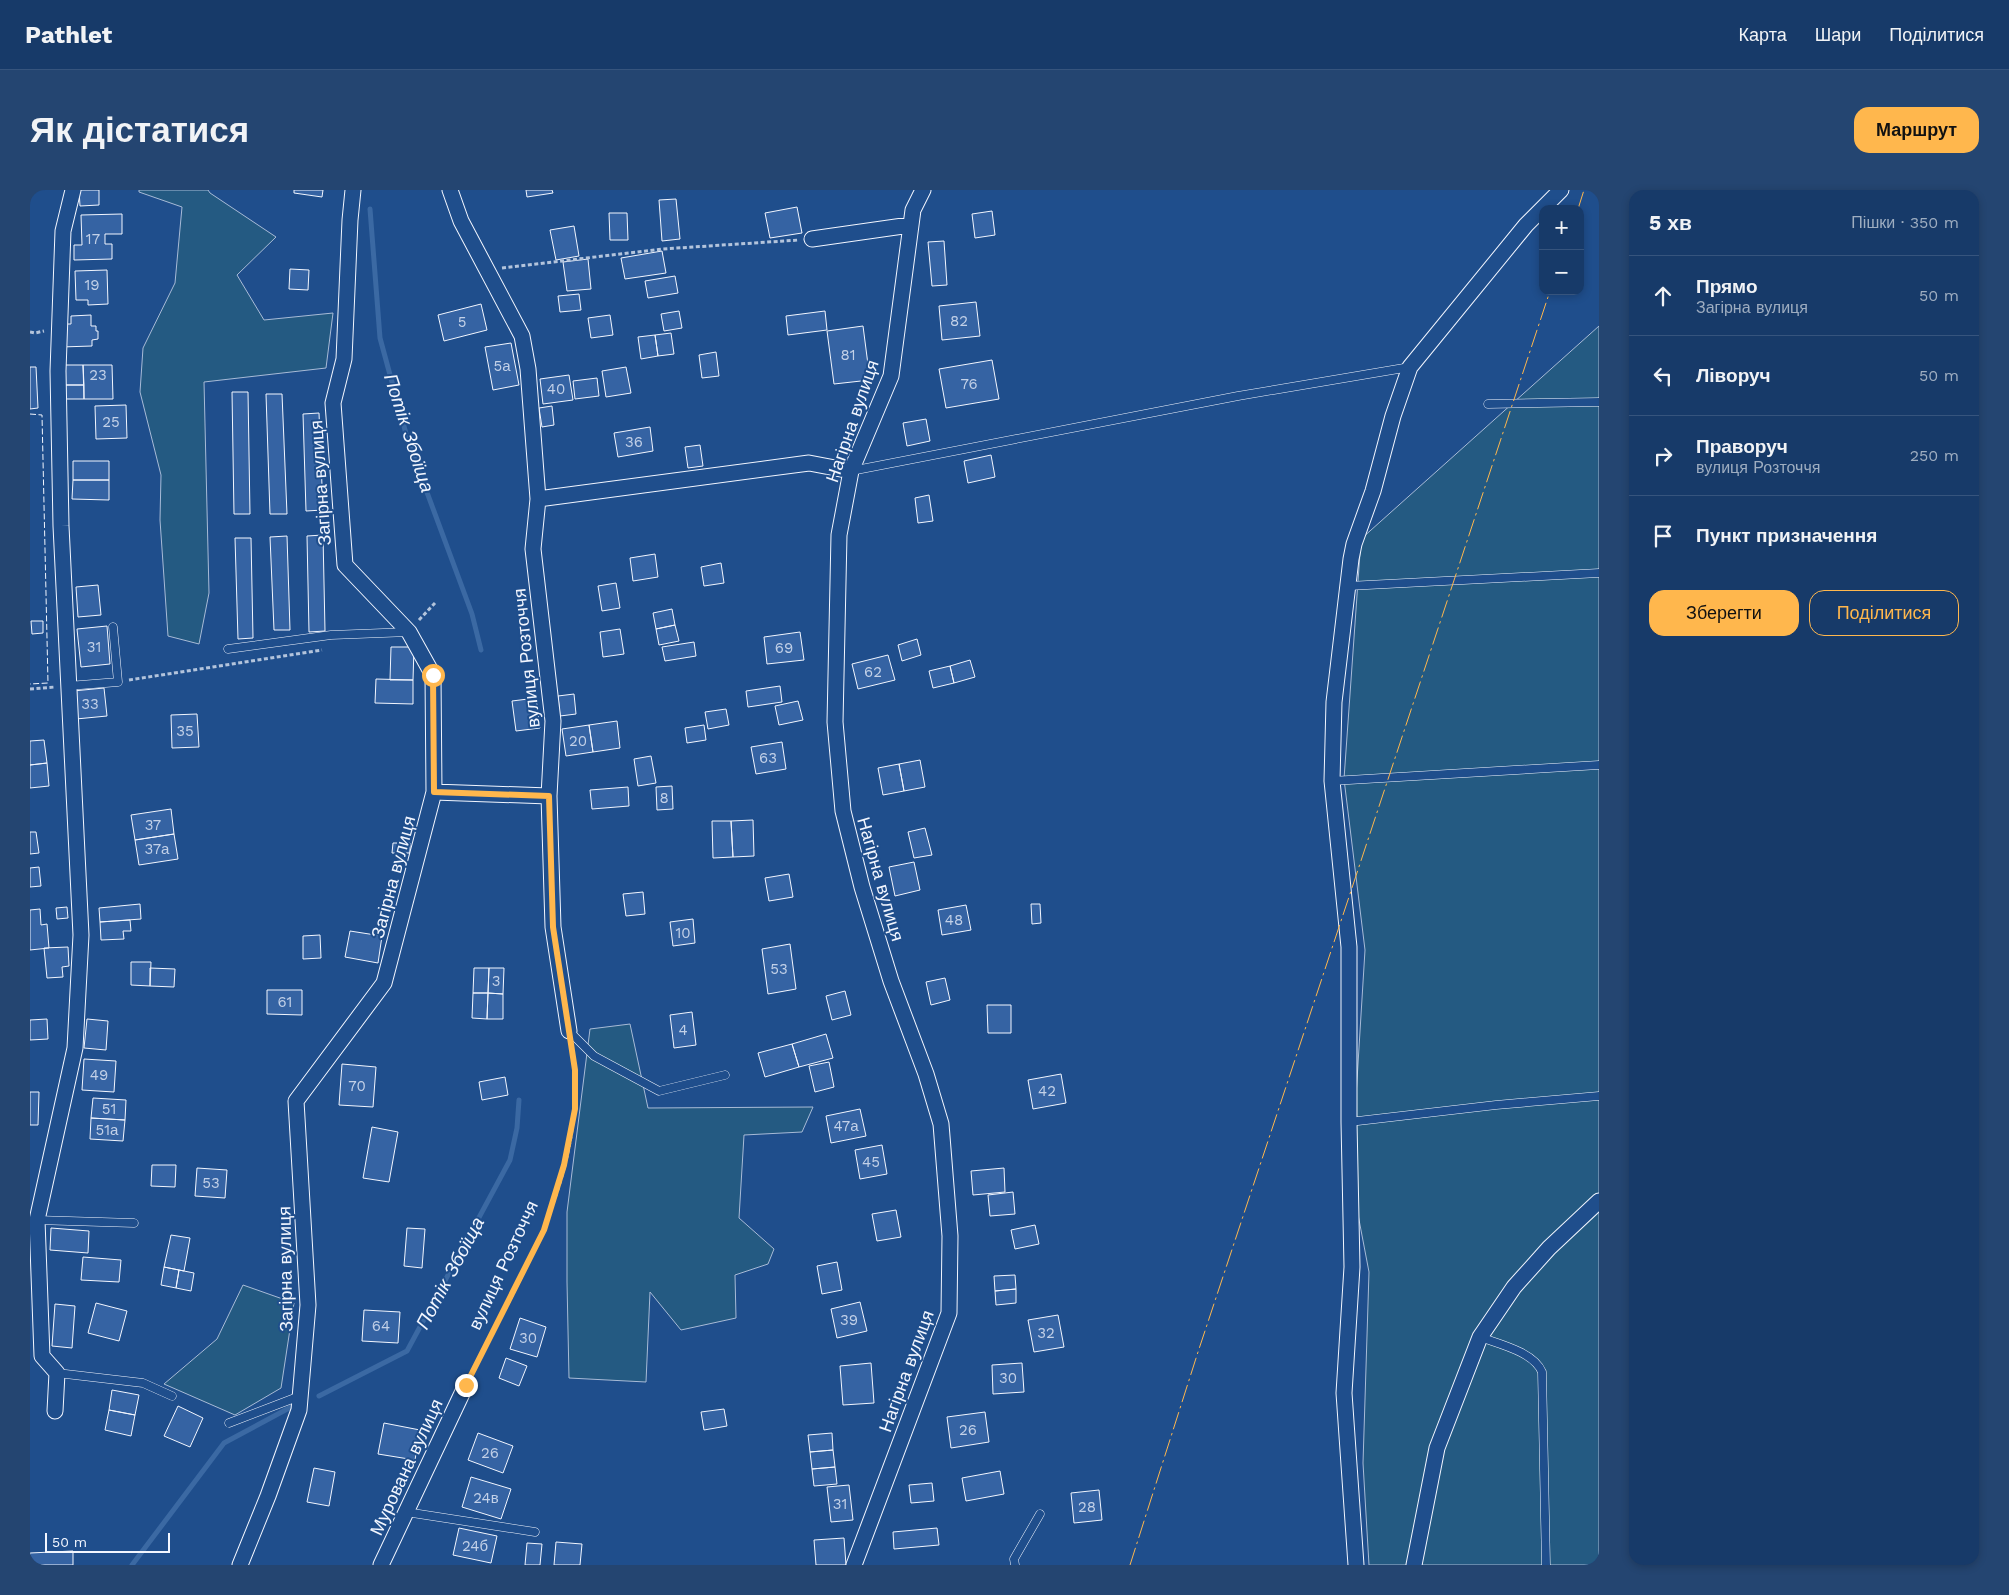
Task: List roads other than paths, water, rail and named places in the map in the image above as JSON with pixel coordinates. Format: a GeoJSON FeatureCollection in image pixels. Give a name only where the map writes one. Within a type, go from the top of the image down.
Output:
{"type":"FeatureCollection","features":[{"type":"Feature","properties":{"kind":"street"},"geometry":{"type":"LineString","coordinates":[[55,1411],[57,1373],[42,1356],[33,1220],[75,1048],[81,945],[68,686],[58,371],[63,231],[73,190]]}},
{"type":"Feature","properties":{"kind":"street","name":"Загірна вулиця"},"geometry":{"type":"LineString","coordinates":[[240,1565],[268,1496],[299,1410],[308,1306],[296,1101],[384,983],[434,792],[433,675],[409,632],[345,565],[333,403],[344,359],[353,190]]}},
{"type":"Feature","properties":{"kind":"street","name":"вулиця Розточчя"},"geometry":{"type":"LineString","coordinates":[[450,190],[461,221],[522,336],[528,369],[538,499],[533,549],[554,721],[549,796],[553,927],[569,1031]]}},
{"type":"Feature","properties":{"kind":"street","name":"Нагірна вулиця"},"geometry":{"type":"LineString","coordinates":[[854,1565],[949,1313],[950,1236],[941,1124],[926,1074],[891,981],[862,887],[843,810],[835,722],[839,535],[851,471],[891,376],[910,225],[913,210],[923,190]]}},
{"type":"Feature","properties":{"kind":"street"},"geometry":{"type":"LineString","coordinates":[[1356,1565],[1344,1393],[1352,1267],[1349,1122],[1349,947],[1332,781],[1334,702],[1354,544],[1373,491],[1393,416],[1410,367],[1526,225],[1561,190]]}},
{"type":"Feature","properties":{"kind":"street"},"geometry":{"type":"LineString","coordinates":[[812,239],[910,225]]}},
{"type":"Feature","properties":{"kind":"street"},"geometry":{"type":"LineString","coordinates":[[538,499],[809,463],[851,471]]}},
{"type":"Feature","properties":{"kind":"street"},"geometry":{"type":"LineString","coordinates":[[434,792],[549,796]]}},
{"type":"Feature","properties":{"kind":"street"},"geometry":{"type":"LineString","coordinates":[[1414,1565],[1437,1448],[1480,1337],[1514,1287],[1543,1254],[1599,1201]]}},
{"type":"Feature","properties":{"kind":"street","name":"Мурована вулиця"},"geometry":{"type":"LineString","coordinates":[[381,1565],[466,1385]]}},
{"type":"Feature","properties":{"kind":"lane"},"geometry":{"type":"LineString","coordinates":[[851,471],[1238,396],[1410,367]]}},
{"type":"Feature","properties":{"kind":"lane"},"geometry":{"type":"LineString","coordinates":[[1488,404],[1599,402]]}},
{"type":"Feature","properties":{"kind":"lane"},"geometry":{"type":"LineString","coordinates":[[1348,586],[1599,573]]}},
{"type":"Feature","properties":{"kind":"lane"},"geometry":{"type":"LineString","coordinates":[[68,686],[118,682],[114,627]]}},
{"type":"Feature","properties":{"kind":"lane"},"geometry":{"type":"LineString","coordinates":[[228,649],[332,635],[409,632]]}},
{"type":"Feature","properties":{"kind":"lane"},"geometry":{"type":"LineString","coordinates":[[1332,781],[1599,765]]}},
{"type":"Feature","properties":{"kind":"lane"},"geometry":{"type":"LineString","coordinates":[[569,1031],[594,1056],[659,1091],[725,1075]]}},
{"type":"Feature","properties":{"kind":"lane"},"geometry":{"type":"LineString","coordinates":[[1349,1122],[1496,1105],[1599,1096]]}},
{"type":"Feature","properties":{"kind":"lane"},"geometry":{"type":"LineString","coordinates":[[33,1220],[134,1223]]}},
{"type":"Feature","properties":{"kind":"lane"},"geometry":{"type":"LineString","coordinates":[[1480,1337],[1530,1357],[1539,1364],[1542,1372],[1546,1565]]}},
{"type":"Feature","properties":{"kind":"lane"},"geometry":{"type":"LineString","coordinates":[[57,1373],[143,1383],[172,1396]]}},
{"type":"Feature","properties":{"kind":"lane"},"geometry":{"type":"LineString","coordinates":[[229,1423],[300,1396]]}},
{"type":"Feature","properties":{"kind":"lane"},"geometry":{"type":"LineString","coordinates":[[406,1512],[535,1532]]}},
{"type":"Feature","properties":{"kind":"lane"},"geometry":{"type":"LineString","coordinates":[[1015,1565],[1014,1560],[1040,1514]]}},
{"type":"Feature","properties":{"kind":"waterway","name":"Потік Збоїща"},"geometry":{"type":"LineString","coordinates":[[370,209],[380,338],[408,441],[472,614],[481,650]]}},
{"type":"Feature","properties":{"kind":"waterway","name":"Потік Збоїща"},"geometry":{"type":"LineString","coordinates":[[319,1396],[407,1351],[510,1160],[517,1128],[519,1100]]}},
{"type":"Feature","properties":{"kind":"waterway","name":"Потік Збоїща"},"geometry":{"type":"LineString","coordinates":[[132,1565],[224,1443],[291,1407]]}}]}
